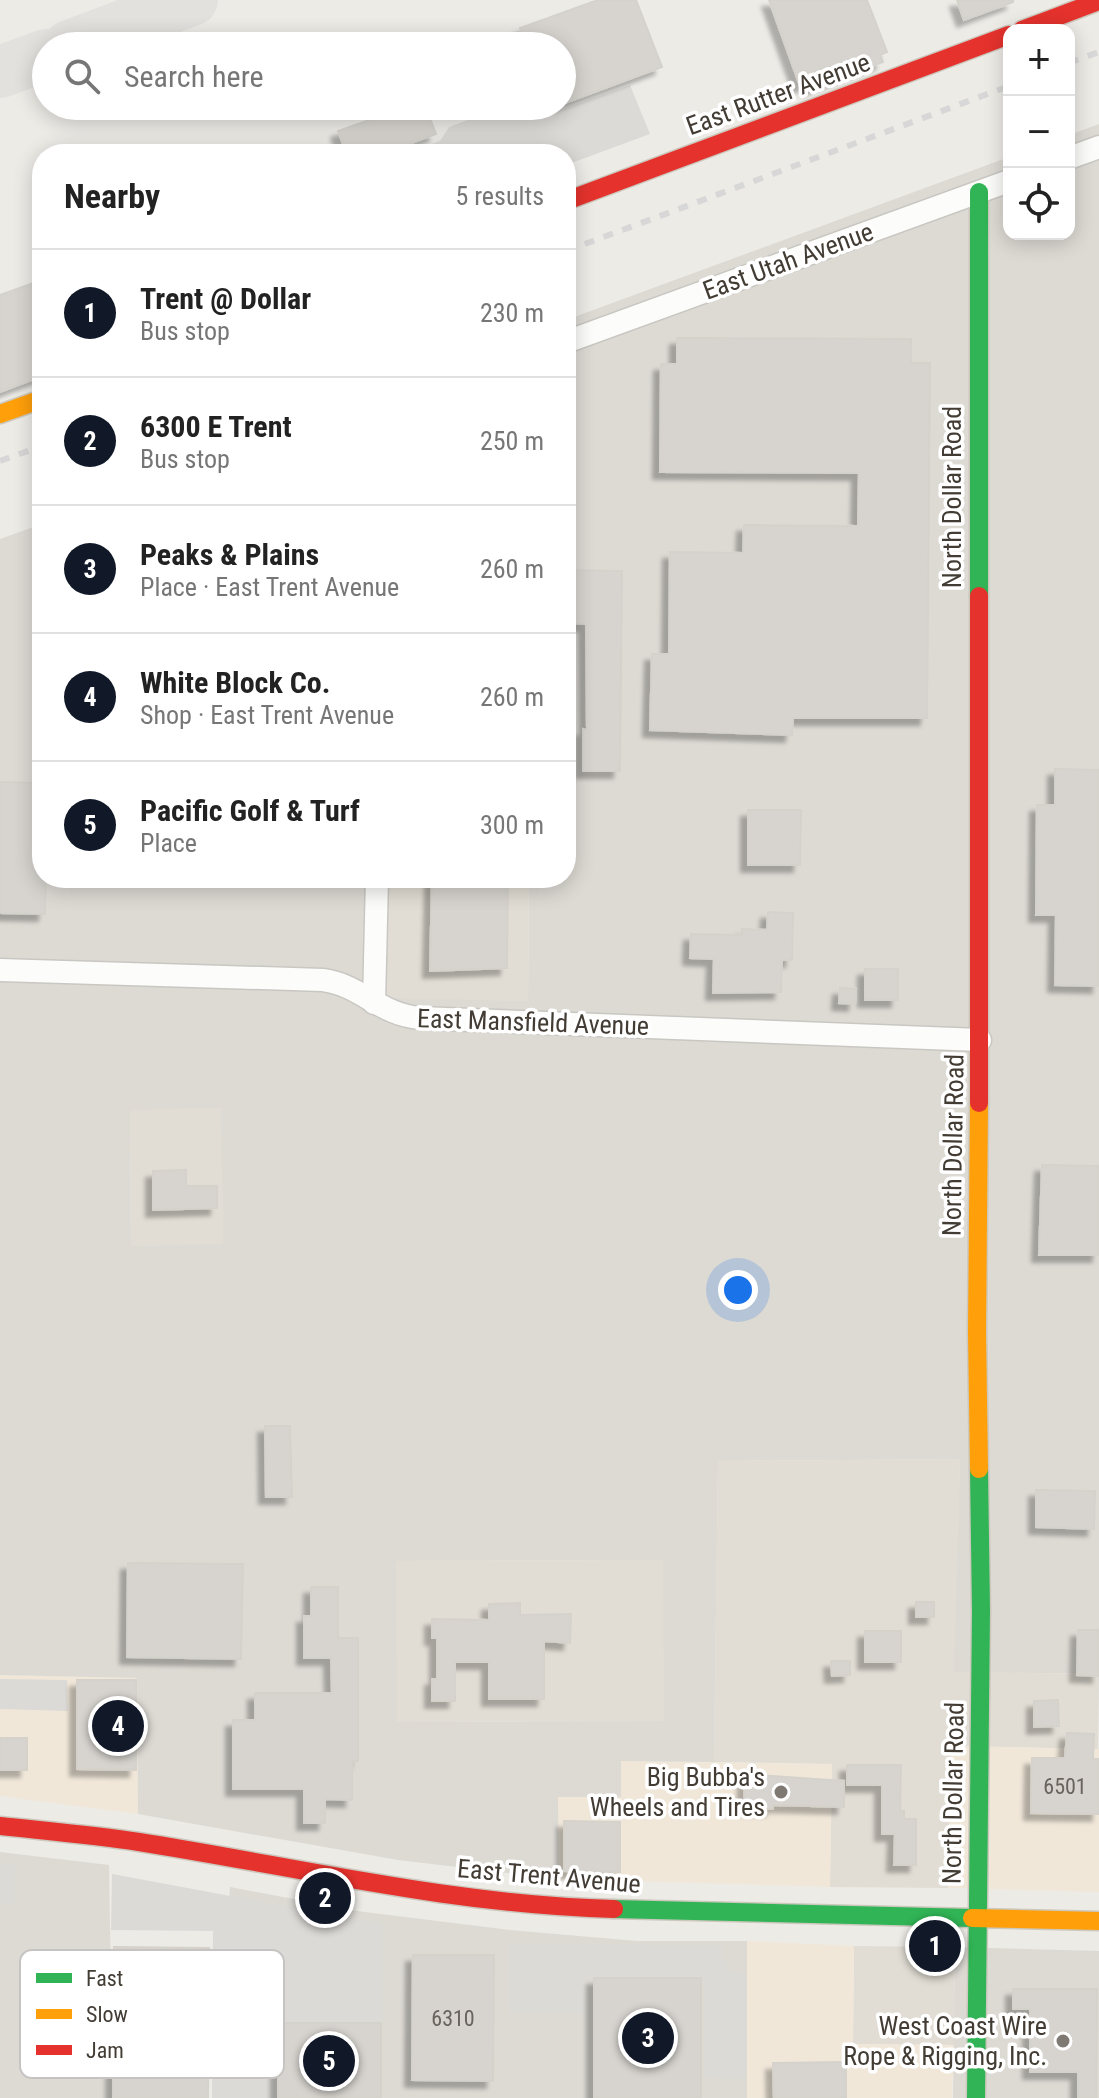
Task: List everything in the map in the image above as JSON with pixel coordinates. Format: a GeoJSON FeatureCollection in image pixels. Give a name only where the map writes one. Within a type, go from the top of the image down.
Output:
{"type":"FeatureCollection","features":[{"type":"Feature","properties":{"kind":"street"},"geometry":{"type":"LineString","coordinates":[[1038,24],[1099,1]]}},
{"type":"Feature","properties":{"kind":"street","name":"East Rutter Avenue"},"geometry":{"type":"LineString","coordinates":[[576,197],[1003,37]]}},
{"type":"Feature","properties":{"kind":"street"},"geometry":{"type":"LineString","coordinates":[[1075,156],[1099,147]]}},
{"type":"Feature","properties":{"kind":"street","name":"East Utah Avenue"},"geometry":{"type":"LineString","coordinates":[[576,338],[1003,183]]}},
{"type":"Feature","properties":{"kind":"street","name":"North Dollar Road"},"geometry":{"type":"LineString","coordinates":[[976,2098],[981,1611],[977,1332],[980,1040],[979,192]]}},
{"type":"Feature","properties":{"kind":"street"},"geometry":{"type":"LineString","coordinates":[[0,414],[32,403]]}},
{"type":"Feature","properties":{"kind":"street"},"geometry":{"type":"LineString","coordinates":[[374,1003],[377,888]]}},
{"type":"Feature","properties":{"kind":"street","name":"East Mansfield Avenue"},"geometry":{"type":"LineString","coordinates":[[0,970],[323,980],[349,986],[395,1014],[420,1018],[980,1040]]}},
{"type":"Feature","properties":{"kind":"street","name":"East Trent Avenue"},"geometry":{"type":"LineString","coordinates":[[0,1826],[137,1842],[382,1885],[572,1908],[1099,1921]]}},
{"type":"Feature","properties":{"kind":"shaded area"},"geometry":{"type":"Polygon","coordinates":[[[630,85],[650,134],[576,161],[576,144],[432,144],[440,141],[449,127],[468,120],[576,120],[576,105],[630,85]]]}},
{"type":"Feature","properties":{"kind":"shaded area"},"geometry":{"type":"Polygon","coordinates":[[[1099,124],[1099,1749],[1098,1674],[954,1672],[960,1459],[718,1461],[714,1762],[621,1761],[621,1797],[558,1797],[559,1879],[398,1860],[138,1814],[137,1678],[0,1675],[0,539],[32,528],[32,888],[387,888],[385,998],[528,1001],[529,888],[576,888],[576,316],[1003,159],[1003,240],[1075,240],[1075,133],[1099,124]],[[221,1108],[130,1110],[131,1246],[223,1244],[221,1108]],[[663,1560],[396,1561],[397,1722],[664,1721],[663,1560]]]}},
{"type":"Feature","properties":{"kind":"shaded area"},"geometry":{"type":"Polygon","coordinates":[[[387,888],[529,888],[528,1001],[385,999],[387,888]]]}},
{"type":"Feature","properties":{"kind":"shaded area"},"geometry":{"type":"Polygon","coordinates":[[[222,1108],[223,1245],[131,1246],[130,1109],[222,1108]]]}},
{"type":"Feature","properties":{"kind":"shaded area"},"geometry":{"type":"Polygon","coordinates":[[[960,1459],[955,1672],[1098,1674],[1098,1749],[951,1746],[948,1888],[830,1887],[832,1764],[714,1762],[718,1461],[960,1459]]]}},
{"type":"Feature","properties":{"kind":"shaded area"},"geometry":{"type":"Polygon","coordinates":[[[664,1560],[664,1721],[396,1722],[396,1561],[664,1560]]]}},
{"type":"Feature","properties":{"kind":"shaded area"},"geometry":{"type":"Polygon","coordinates":[[[0,1675],[137,1678],[138,1814],[0,1796],[0,1675]]]}},
{"type":"Feature","properties":{"kind":"shaded area"},"geometry":{"type":"Polygon","coordinates":[[[0,1679],[67,1680],[68,1711],[0,1709],[0,1679]]]}},
{"type":"Feature","properties":{"kind":"shaded area"},"geometry":{"type":"Polygon","coordinates":[[[951,1746],[1099,1749],[1099,1892],[948,1888],[951,1746]]]}},
{"type":"Feature","properties":{"kind":"shaded area"},"geometry":{"type":"Polygon","coordinates":[[[621,1761],[832,1764],[830,1887],[559,1879],[558,1797],[621,1797],[621,1761]]]}},
{"type":"Feature","properties":{"kind":"shaded area"},"geometry":{"type":"Polygon","coordinates":[[[0,1852],[109,1865],[110,1950],[20,1950],[20,2078],[113,2078],[113,2098],[0,2098],[0,1852]]]}},
{"type":"Feature","properties":{"kind":"shaded area"},"geometry":{"type":"Polygon","coordinates":[[[0,1865],[15,1865],[14,1905],[0,1905],[0,1865]]]}},
{"type":"Feature","properties":{"kind":"shaded area"},"geometry":{"type":"Polygon","coordinates":[[[112,1874],[382,1924],[382,2022],[284,2024],[284,1950],[213,1950],[213,1931],[111,1930],[112,1874]]]}},
{"type":"Feature","properties":{"kind":"shaded area"},"geometry":{"type":"Polygon","coordinates":[[[230,1887],[357,1911],[510,1930],[637,1941],[747,1941],[747,2098],[226,2098],[226,2078],[284,2078],[284,1950],[227,1950],[230,1887]]]}},
{"type":"Feature","properties":{"kind":"shaded area"},"geometry":{"type":"Polygon","coordinates":[[[747,1941],[854,1946],[853,2044],[954,2045],[952,2098],[747,2098],[747,1941]]]}},
{"type":"Feature","properties":{"kind":"shaded area"},"geometry":{"type":"Polygon","coordinates":[[[509,1943],[722,1946],[722,1959],[730,1972],[746,1973],[746,2079],[704,2077],[704,1978],[585,1978],[584,2013],[509,2012],[509,1943]]]}},
{"type":"Feature","properties":{"kind":"shaded area"},"geometry":{"type":"Polygon","coordinates":[[[854,1946],[955,1947],[954,2045],[853,2044],[854,1946]]]}},
{"type":"Feature","properties":{"kind":"shaded area"},"geometry":{"type":"Polygon","coordinates":[[[955,1947],[1099,1951],[1099,2098],[953,2098],[955,1947]]]}},
{"type":"Feature","properties":{"kind":"shaded area"},"geometry":{"type":"Polygon","coordinates":[[[212,2078],[277,2078],[277,2098],[212,2098],[212,2078]]]}},
{"type":"Feature","properties":{"kind":"building"},"geometry":{"type":"Polygon","coordinates":[[[598,0],[636,0],[662,67],[576,99],[576,32],[522,32],[520,28],[598,0]]]}},
{"type":"Feature","properties":{"kind":"building"},"geometry":{"type":"Polygon","coordinates":[[[769,0],[867,0],[887,52],[880,55],[883,62],[810,89],[807,83],[800,86],[769,0]]]}},
{"type":"Feature","properties":{"kind":"building"},"geometry":{"type":"Polygon","coordinates":[[[957,0],[1013,0],[1013,2],[964,20],[957,0]]]}},
{"type":"Feature","properties":{"kind":"building"},"geometry":{"type":"Polygon","coordinates":[[[369,120],[430,120],[436,134],[409,144],[343,144],[338,131],[369,120]]]}},
{"type":"Feature","properties":{"kind":"building"},"geometry":{"type":"Polygon","coordinates":[[[32,284],[32,380],[0,392],[0,295],[32,284]]]}},
{"type":"Feature","properties":{"kind":"building"},"geometry":{"type":"Polygon","coordinates":[[[677,338],[911,339],[911,363],[930,363],[927,718],[793,718],[792,735],[650,730],[652,654],[669,654],[670,552],[743,553],[744,525],[858,526],[859,473],[660,472],[661,364],[677,364],[677,338]]]}},
{"type":"Feature","properties":{"kind":"building"},"geometry":{"type":"Polygon","coordinates":[[[576,570],[622,571],[620,771],[583,771],[583,729],[587,730],[586,624],[576,624],[576,570]]]}},
{"type":"Feature","properties":{"kind":"building"},"geometry":{"type":"Polygon","coordinates":[[[1055,769],[1099,770],[1099,986],[1055,985],[1056,915],[1036,915],[1037,805],[1055,805],[1055,769]]]}},
{"type":"Feature","properties":{"kind":"building"},"geometry":{"type":"Polygon","coordinates":[[[0,782],[32,783],[32,888],[46,888],[45,914],[0,913],[0,782]]]}},
{"type":"Feature","properties":{"kind":"building"},"geometry":{"type":"Polygon","coordinates":[[[748,810],[801,810],[800,865],[748,865],[748,810]]]}},
{"type":"Feature","properties":{"kind":"building"},"geometry":{"type":"Polygon","coordinates":[[[432,888],[508,888],[507,968],[430,971],[432,888]]]}},
{"type":"Feature","properties":{"kind":"building"},"geometry":{"type":"Polygon","coordinates":[[[768,912],[793,913],[792,960],[782,960],[781,992],[713,993],[714,959],[690,958],[691,934],[742,935],[742,929],[767,930],[768,912]]]}},
{"type":"Feature","properties":{"kind":"building"},"geometry":{"type":"Polygon","coordinates":[[[865,969],[898,969],[898,1000],[865,1000],[865,969]]]}},
{"type":"Feature","properties":{"kind":"building"},"geometry":{"type":"Polygon","coordinates":[[[840,988],[856,989],[855,1004],[839,1003],[840,988]]]}},
{"type":"Feature","properties":{"kind":"building"},"geometry":{"type":"Polygon","coordinates":[[[1042,1165],[1099,1166],[1099,1255],[1039,1255],[1042,1165]]]}},
{"type":"Feature","properties":{"kind":"building"},"geometry":{"type":"Polygon","coordinates":[[[186,1170],[186,1186],[217,1186],[217,1208],[153,1210],[153,1171],[186,1170]]]}},
{"type":"Feature","properties":{"kind":"building"},"geometry":{"type":"Polygon","coordinates":[[[265,1426],[290,1426],[292,1497],[266,1497],[265,1426]]]}},
{"type":"Feature","properties":{"kind":"building"},"geometry":{"type":"Polygon","coordinates":[[[1036,1490],[1095,1491],[1094,1529],[1036,1527],[1036,1490]]]}},
{"type":"Feature","properties":{"kind":"building"},"geometry":{"type":"Polygon","coordinates":[[[128,1563],[243,1564],[241,1659],[127,1657],[128,1563]]]}},
{"type":"Feature","properties":{"kind":"building"},"geometry":{"type":"Polygon","coordinates":[[[311,1587],[338,1587],[338,1638],[358,1638],[358,1761],[352,1761],[352,1800],[325,1799],[325,1823],[304,1823],[304,1789],[233,1789],[233,1720],[255,1720],[255,1693],[332,1693],[331,1658],[304,1658],[304,1616],[311,1616],[311,1587]]]}},
{"type":"Feature","properties":{"kind":"building"},"geometry":{"type":"Polygon","coordinates":[[[916,1602],[934,1602],[934,1617],[916,1617],[916,1602]]]}},
{"type":"Feature","properties":{"kind":"building"},"geometry":{"type":"Polygon","coordinates":[[[520,1603],[520,1615],[571,1614],[570,1643],[544,1641],[544,1699],[489,1699],[489,1662],[455,1662],[455,1701],[432,1701],[432,1679],[437,1679],[437,1638],[432,1638],[432,1619],[489,1620],[489,1604],[520,1603]]]}},
{"type":"Feature","properties":{"kind":"building"},"geometry":{"type":"Polygon","coordinates":[[[1078,1630],[1099,1630],[1099,1676],[1077,1675],[1078,1630]]]}},
{"type":"Feature","properties":{"kind":"building"},"geometry":{"type":"Polygon","coordinates":[[[865,1631],[901,1631],[901,1662],[865,1662],[865,1631]]]}},
{"type":"Feature","properties":{"kind":"building"},"geometry":{"type":"Polygon","coordinates":[[[831,1661],[850,1661],[850,1675],[832,1676],[831,1661]]]}},
{"type":"Feature","properties":{"kind":"building"},"geometry":{"type":"Polygon","coordinates":[[[77,1680],[136,1680],[136,1770],[77,1769],[77,1680]]]}},
{"type":"Feature","properties":{"kind":"building"},"geometry":{"type":"Polygon","coordinates":[[[1058,1700],[1059,1726],[1034,1727],[1034,1701],[1058,1700]]]}},
{"type":"Feature","properties":{"kind":"building"},"geometry":{"type":"Polygon","coordinates":[[[1067,1733],[1094,1734],[1093,1759],[1099,1759],[1099,1814],[1031,1813],[1032,1758],[1065,1758],[1067,1733]]]}},
{"type":"Feature","properties":{"kind":"building"},"geometry":{"type":"Polygon","coordinates":[[[0,1738],[27,1738],[27,1770],[0,1770],[0,1738]]]}},
{"type":"Feature","properties":{"kind":"building"},"geometry":{"type":"Polygon","coordinates":[[[847,1765],[901,1765],[900,1811],[904,1811],[904,1819],[916,1819],[916,1865],[894,1865],[895,1834],[882,1834],[882,1785],[847,1785],[847,1765]]]}},
{"type":"Feature","properties":{"kind":"building","name":"Big Bubba's Wheels and Tires"},"geometry":{"type":"Polygon","coordinates":[[[745,1774],[844,1781],[844,1807],[773,1805],[773,1809],[744,1808],[745,1774]]]}},
{"type":"Feature","properties":{"kind":"building"},"geometry":{"type":"Polygon","coordinates":[[[564,1821],[620,1822],[620,1872],[564,1871],[564,1821]]]}},
{"type":"Feature","properties":{"kind":"building"},"geometry":{"type":"Polygon","coordinates":[[[114,1947],[209,1948],[209,1950],[114,1950],[114,1947]]]}},
{"type":"Feature","properties":{"kind":"building"},"geometry":{"type":"Polygon","coordinates":[[[413,1955],[494,1955],[493,2081],[412,2080],[413,1955]]]}},
{"type":"Feature","properties":{"kind":"building"},"geometry":{"type":"Polygon","coordinates":[[[594,1978],[701,1978],[701,2098],[594,2098],[594,1978]]]}},
{"type":"Feature","properties":{"kind":"building","name":"West Coast Wire Rope & Rigging, Inc."},"geometry":{"type":"Polygon","coordinates":[[[1013,1989],[1097,1989],[1096,2098],[1078,2098],[1078,2072],[1030,2072],[1030,2009],[1013,2009],[1013,1989]]]}},
{"type":"Feature","properties":{"kind":"building"},"geometry":{"type":"Polygon","coordinates":[[[284,2023],[381,2023],[381,2098],[278,2098],[278,2078],[284,2078],[284,2023]]]}},
{"type":"Feature","properties":{"kind":"building"},"geometry":{"type":"Polygon","coordinates":[[[846,2062],[846,2098],[774,2098],[773,2063],[846,2062]]]}},
{"type":"Feature","properties":{"kind":"building"},"geometry":{"type":"Polygon","coordinates":[[[113,2078],[208,2078],[208,2098],[113,2098],[113,2078]]]}},
{"type":"Feature","properties":{"kind":"taxiway"},"geometry":{"type":"LineString","coordinates":[[106,32],[192,0]]}},
{"type":"Feature","properties":{"kind":"taxiway"},"geometry":{"type":"LineString","coordinates":[[0,72],[32,60]]}},
{"type":"Feature","properties":{"kind":"railway"},"geometry":{"type":"LineString","coordinates":[[1075,61],[1099,52]]}},
{"type":"Feature","properties":{"kind":"railway"},"geometry":{"type":"LineString","coordinates":[[576,247],[1003,88]]}},
{"type":"Feature","properties":{"kind":"railway"},"geometry":{"type":"LineString","coordinates":[[0,461],[32,450]]}},
{"type":"Feature","properties":{"kind":"traffic: fast"},"geometry":{"type":"LineString","coordinates":[[979,192],[979,596]]}},
{"type":"Feature","properties":{"kind":"traffic: fast"},"geometry":{"type":"LineString","coordinates":[[976,2098],[981,1611],[979,1469]]}},
{"type":"Feature","properties":{"kind":"traffic: fast"},"geometry":{"type":"LineString","coordinates":[[614,1909],[972,1918]]}},
{"type":"Feature","properties":{"kind":"traffic: slow"},"geometry":{"type":"LineString","coordinates":[[0,414],[32,403]]}},
{"type":"Feature","properties":{"kind":"traffic: slow"},"geometry":{"type":"LineString","coordinates":[[979,1103],[979,1469]]}},
{"type":"Feature","properties":{"kind":"traffic: slow"},"geometry":{"type":"LineString","coordinates":[[972,1918],[1099,1921]]}},
{"type":"Feature","properties":{"kind":"traffic: jam"},"geometry":{"type":"LineString","coordinates":[[1038,24],[1099,1]]}},
{"type":"Feature","properties":{"kind":"traffic: jam"},"geometry":{"type":"LineString","coordinates":[[576,197],[1003,37]]}},
{"type":"Feature","properties":{"kind":"traffic: jam"},"geometry":{"type":"LineString","coordinates":[[979,596],[979,1103]]}},
{"type":"Feature","properties":{"kind":"traffic: jam"},"geometry":{"type":"LineString","coordinates":[[0,1826],[139,1842],[435,1893],[614,1909]]}},
{"type":"Feature","properties":{"kind":"place","name":"White Block Co."},"geometry":{"type":"Point","coordinates":[118,1726]}},
{"type":"Feature","properties":{"kind":"place","name":"Big Bubba's Wheels and Tires"},"geometry":{"type":"Point","coordinates":[781,1792]}},
{"type":"Feature","properties":{"kind":"place","name":"6300 E Trent"},"geometry":{"type":"Point","coordinates":[325,1898]}},
{"type":"Feature","properties":{"kind":"place","name":"Trent @ Dollar"},"geometry":{"type":"Point","coordinates":[935,1946]}},
{"type":"Feature","properties":{"kind":"place","name":"Peaks & Plains"},"geometry":{"type":"Point","coordinates":[648,2038]}},
{"type":"Feature","properties":{"kind":"place","name":"West Coast Wire Rope & Rigging, Inc."},"geometry":{"type":"Point","coordinates":[1063,2041]}},
{"type":"Feature","properties":{"kind":"place","name":"Pacific Golf & Turf"},"geometry":{"type":"Point","coordinates":[329,2061]}}]}
